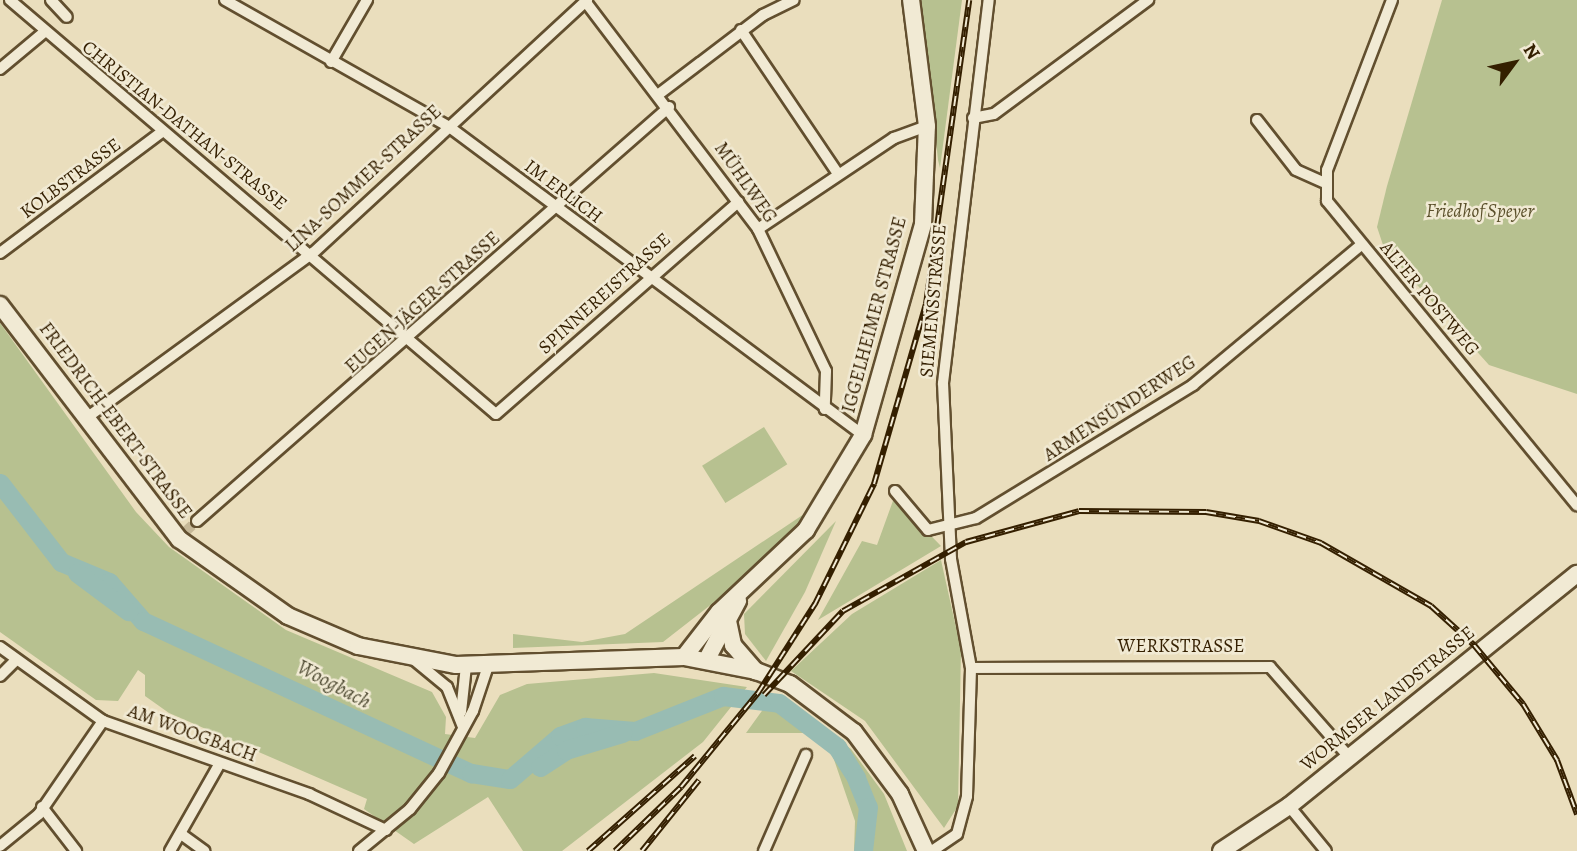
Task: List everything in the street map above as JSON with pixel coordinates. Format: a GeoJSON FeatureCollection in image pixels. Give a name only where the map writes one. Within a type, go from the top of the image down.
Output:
{"type":"FeatureCollection","features":[{"type":"Feature","properties":{"kind":"main road","name":"IGGELHEIMER STRASSE"},"geometry":{"type":"LineString","coordinates":[[684,657],[719,612],[740,599],[806,530],[863,435],[923,225],[927,126],[911,0]]}},
{"type":"Feature","properties":{"kind":"main road","name":"FRIEDRICH-EBERT-STRASSE"},"geometry":{"type":"LineString","coordinates":[[0,305],[85,419],[182,535],[288,616],[358,646],[410,658],[466,666],[487,668],[684,657],[706,659],[756,671],[790,684],[854,732],[901,794],[926,851]]}},
{"type":"Feature","properties":{"kind":"main road","name":"WORMSER LANDSTRASSE"},"geometry":{"type":"LineString","coordinates":[[1221,851],[1289,806],[1577,574]]}},
{"type":"Feature","properties":{"kind":"main road","name":"IGGELHEIMER STRASSE"},"geometry":{"type":"LineString","coordinates":[[706,659],[740,599]]}},
{"type":"Feature","properties":{"kind":"main road"},"geometry":{"type":"LineString","coordinates":[[729,621],[733,645],[756,671]]}},
{"type":"Feature","properties":{"kind":"street","name":"CHRISTIAN-DATHAN-STRASSE"},"geometry":{"type":"LineString","coordinates":[[10,0],[43,33],[313,253],[496,414]]}},
{"type":"Feature","properties":{"kind":"street"},"geometry":{"type":"LineString","coordinates":[[51,0],[66,17]]}},
{"type":"Feature","properties":{"kind":"street","name":"IM ERLICH"},"geometry":{"type":"LineString","coordinates":[[225,0],[331,62],[448,125],[647,278],[863,435]]}},
{"type":"Feature","properties":{"kind":"street"},"geometry":{"type":"LineString","coordinates":[[331,62],[367,0]]}},
{"type":"Feature","properties":{"kind":"street"},"geometry":{"type":"LineString","coordinates":[[659,94],[741,30],[794,0]]}},
{"type":"Feature","properties":{"kind":"street","name":"SIEMENSSTRASSE"},"geometry":{"type":"LineString","coordinates":[[932,851],[957,834],[964,814],[971,668],[950,530],[944,351],[989,0]]}},
{"type":"Feature","properties":{"kind":"street"},"geometry":{"type":"LineString","coordinates":[[973,118],[994,114],[1148,0]]}},
{"type":"Feature","properties":{"kind":"street"},"geometry":{"type":"LineString","coordinates":[[1257,120],[1296,170],[1323,183],[1392,0]]}},
{"type":"Feature","properties":{"kind":"street","name":"MÜHLWEG"},"geometry":{"type":"LineString","coordinates":[[586,1],[669,107],[758,229],[826,371],[825,409]]}},
{"type":"Feature","properties":{"kind":"street","name":"LINA-SOMMER-STRASSE"},"geometry":{"type":"LineString","coordinates":[[85,419],[313,253],[448,125],[586,1]]}},
{"type":"Feature","properties":{"kind":"street"},"geometry":{"type":"LineString","coordinates":[[741,30],[838,174]]}},
{"type":"Feature","properties":{"kind":"street"},"geometry":{"type":"LineString","coordinates":[[0,69],[43,33]]}},
{"type":"Feature","properties":{"kind":"street","name":"EUGEN-JÄGER-STRASSE"},"geometry":{"type":"LineString","coordinates":[[197,521],[410,340],[669,107]]}},
{"type":"Feature","properties":{"kind":"street"},"geometry":{"type":"LineString","coordinates":[[758,229],[907,130],[927,126]]}},
{"type":"Feature","properties":{"kind":"street","name":"KOLBSTRASSE"},"geometry":{"type":"LineString","coordinates":[[0,253],[162,132]]}},
{"type":"Feature","properties":{"kind":"street","name":"ALTER POSTWEG"},"geometry":{"type":"LineString","coordinates":[[1323,183],[1327,201],[1361,245],[1577,505]]}},
{"type":"Feature","properties":{"kind":"street","name":"SPINNEREISTRASSE"},"geometry":{"type":"LineString","coordinates":[[496,414],[647,278],[738,202]]}},
{"type":"Feature","properties":{"kind":"street","name":"ARMENSÜNDERWEG"},"geometry":{"type":"LineString","coordinates":[[950,530],[1173,399],[1361,245]]}},
{"type":"Feature","properties":{"kind":"street"},"geometry":{"type":"LineString","coordinates":[[895,491],[928,530],[950,530]]}},
{"type":"Feature","properties":{"kind":"street","name":"AM WOOGBACH"},"geometry":{"type":"LineString","coordinates":[[0,647],[14,662],[103,722],[220,763],[386,830]]}},
{"type":"Feature","properties":{"kind":"street"},"geometry":{"type":"LineString","coordinates":[[410,658],[447,687],[461,715]]}},
{"type":"Feature","properties":{"kind":"street"},"geometry":{"type":"LineString","coordinates":[[0,676],[14,662]]}},
{"type":"Feature","properties":{"kind":"street"},"geometry":{"type":"LineString","coordinates":[[462,731],[466,666]]}},
{"type":"Feature","properties":{"kind":"street","name":"WERKSTRASSE"},"geometry":{"type":"LineString","coordinates":[[971,668],[1270,667],[1349,757]]}},
{"type":"Feature","properties":{"kind":"street"},"geometry":{"type":"LineString","coordinates":[[359,851],[386,830],[439,773],[462,731],[487,668]]}},
{"type":"Feature","properties":{"kind":"street"},"geometry":{"type":"LineString","coordinates":[[0,846],[42,807],[103,722]]}},
{"type":"Feature","properties":{"kind":"street"},"geometry":{"type":"LineString","coordinates":[[764,851],[806,755]]}},
{"type":"Feature","properties":{"kind":"street"},"geometry":{"type":"LineString","coordinates":[[170,851],[220,763]]}},
{"type":"Feature","properties":{"kind":"street"},"geometry":{"type":"LineString","coordinates":[[1289,806],[1320,849]]}},
{"type":"Feature","properties":{"kind":"street"},"geometry":{"type":"LineString","coordinates":[[42,807],[76,851]]}},
{"type":"Feature","properties":{"kind":"street"},"geometry":{"type":"LineString","coordinates":[[181,834],[204,851]]}},
{"type":"Feature","properties":{"kind":"green space"},"geometry":{"type":"Polygon","coordinates":[[[921,0],[962,0],[940,168],[938,160],[921,0]]]}},
{"type":"Feature","properties":{"kind":"green space","name":"Friedhof Speyer"},"geometry":{"type":"Polygon","coordinates":[[[1442,0],[1577,0],[1577,394],[1489,365],[1384,248],[1377,227],[1442,0]]]}},
{"type":"Feature","properties":{"kind":"green space"},"geometry":{"type":"Polygon","coordinates":[[[0,323],[136,512],[169,547],[286,630],[432,692],[446,717],[445,734],[475,738],[500,695],[527,684],[654,673],[747,687],[703,742],[562,851],[523,851],[488,797],[414,844],[364,809],[367,799],[169,713],[145,696],[145,675],[138,670],[118,701],[96,700],[0,632],[0,323]]]}},
{"type":"Feature","properties":{"kind":"green space"},"geometry":{"type":"Polygon","coordinates":[[[764,427],[787,464],[725,503],[702,466],[764,427]]]}},
{"type":"Feature","properties":{"kind":"green space"},"geometry":{"type":"Polygon","coordinates":[[[894,498],[941,546],[818,620],[862,541],[877,545],[894,498]]]}},
{"type":"Feature","properties":{"kind":"green space"},"geometry":{"type":"Polygon","coordinates":[[[810,510],[749,575],[663,642],[513,648],[513,634],[582,642],[625,634],[810,510]]]}},
{"type":"Feature","properties":{"kind":"green space"},"geometry":{"type":"Polygon","coordinates":[[[836,521],[805,592],[766,661],[745,634],[744,614],[836,521]]]}},
{"type":"Feature","properties":{"kind":"green space"},"geometry":{"type":"Polygon","coordinates":[[[941,560],[961,650],[958,806],[944,828],[865,721],[791,671],[852,614],[941,560]]]}},
{"type":"Feature","properties":{"kind":"green space"},"geometry":{"type":"Polygon","coordinates":[[[774,694],[851,749],[884,794],[907,851],[854,851],[855,821],[829,745],[807,733],[746,733],[774,694]]]}},
{"type":"Feature","properties":{"kind":"waterway","name":"Woogbach"},"geometry":{"type":"LineString","coordinates":[[0,483],[61,562],[109,582],[143,621],[471,773],[510,779],[560,736],[585,727],[635,731],[723,696],[779,703],[837,747],[856,778],[868,807],[863,851]]}},
{"type":"Feature","properties":{"kind":"waterway","name":"Woogbach"},"geometry":{"type":"LineString","coordinates":[[77,573],[128,611]]}},
{"type":"Feature","properties":{"kind":"waterway","name":"Woogbach"},"geometry":{"type":"LineString","coordinates":[[540,767],[566,750],[622,733]]}},
{"type":"Feature","properties":{"kind":"tunnel"},"geometry":{"type":"LineString","coordinates":[[185,532],[197,521]]}},
{"type":"Feature","properties":{"kind":"railway"},"geometry":{"type":"LineString","coordinates":[[615,851],[681,787],[758,693],[815,604],[874,484],[926,304],[969,0]]}},
{"type":"Feature","properties":{"kind":"railway"},"geometry":{"type":"LineString","coordinates":[[764,695],[843,611],[966,542],[1079,511],[1206,512],[1259,521],[1321,543],[1431,606],[1474,645],[1523,704],[1557,760],[1577,814]]}},
{"type":"Feature","properties":{"kind":"railway"},"geometry":{"type":"LineString","coordinates":[[588,851],[695,756]]}},
{"type":"Feature","properties":{"kind":"railway"},"geometry":{"type":"LineString","coordinates":[[642,851],[699,780]]}}]}
